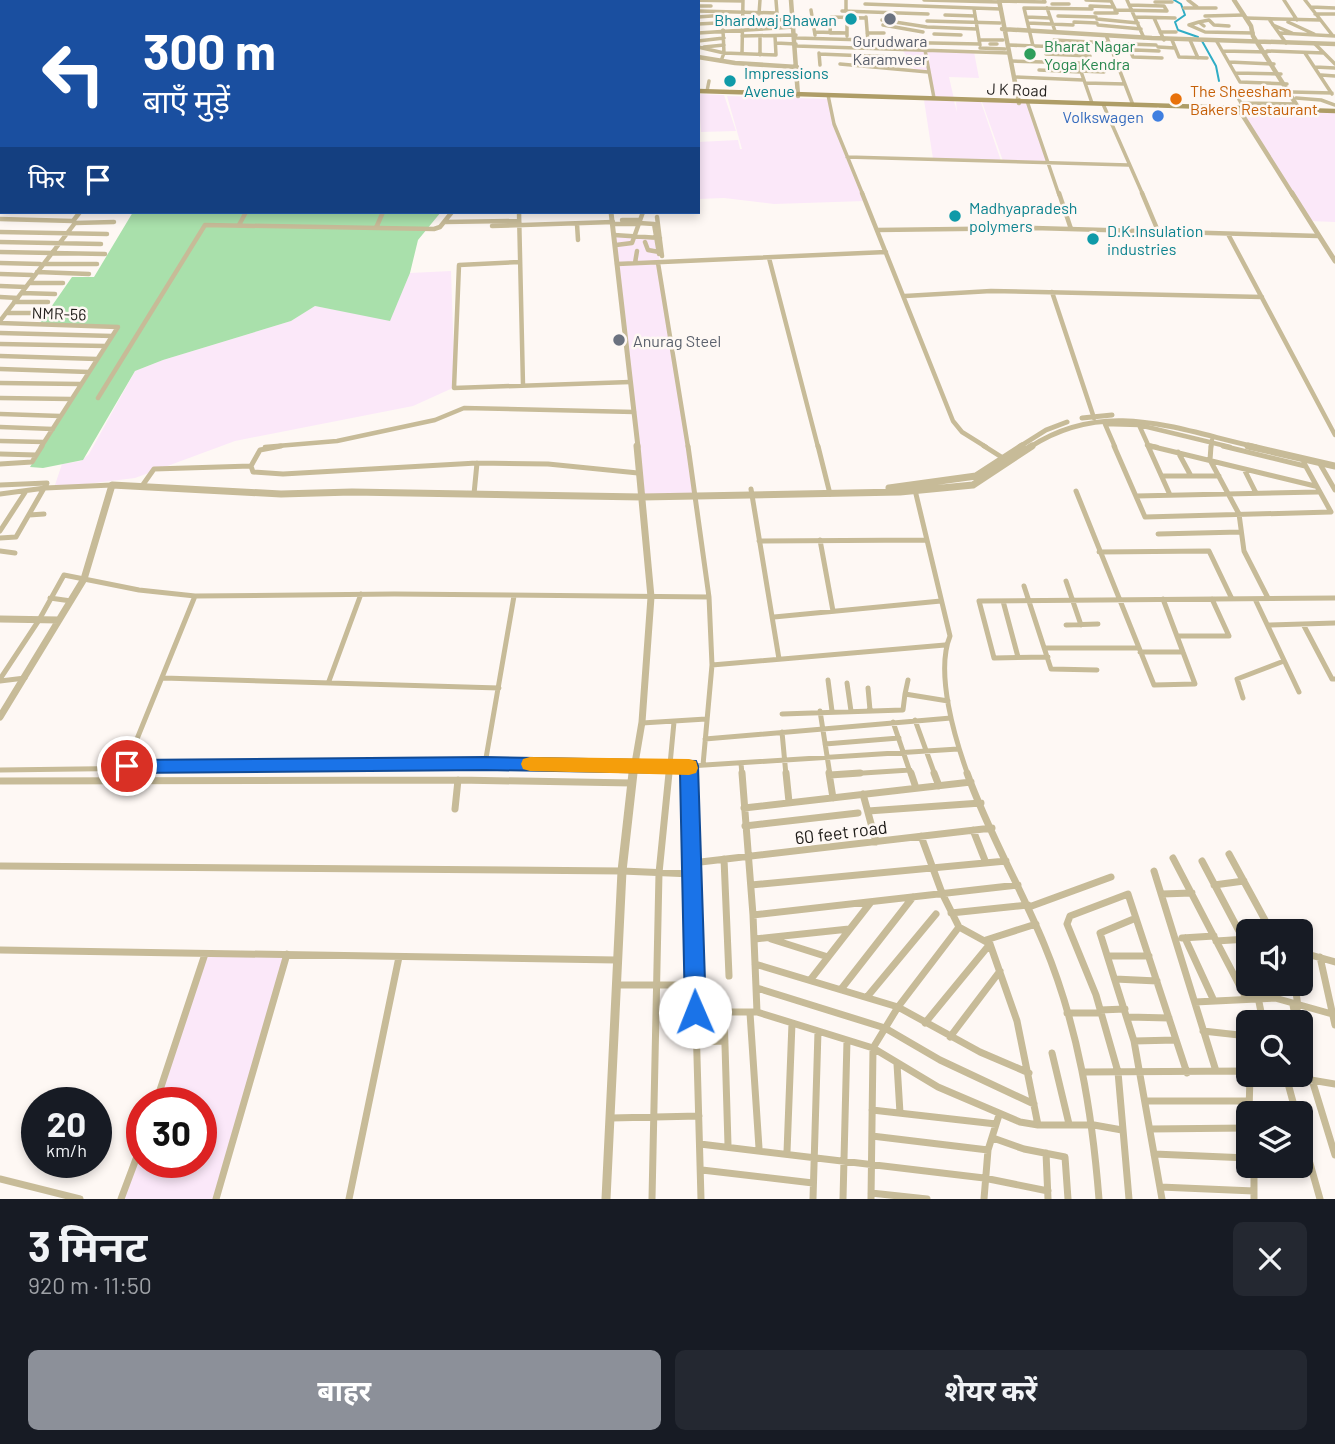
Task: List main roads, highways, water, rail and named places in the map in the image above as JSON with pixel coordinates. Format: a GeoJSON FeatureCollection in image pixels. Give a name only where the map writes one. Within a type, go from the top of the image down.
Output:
{"type":"FeatureCollection","features":[{"type":"Feature","properties":{"kind":"main road","name":"J K Road"},"geometry":{"type":"LineString","coordinates":[[700,92],[798,95]]}},
{"type":"Feature","properties":{"kind":"main road","name":"J K Road"},"geometry":{"type":"LineString","coordinates":[[700,92],[1239,109]]}},
{"type":"Feature","properties":{"kind":"main road","name":"J K Road"},"geometry":{"type":"LineString","coordinates":[[1027,102],[1335,112]]}},
{"type":"Feature","properties":{"kind":"waterway"},"geometry":{"type":"LineString","coordinates":[[1174,0],[1181,4],[1185,15],[1175,22],[1178,30],[1198,37]]}},
{"type":"Feature","properties":{"kind":"waterway"},"geometry":{"type":"LineString","coordinates":[[1202,41],[1216,66],[1219,81]]}},
{"type":"Feature","properties":{"kind":"place","name":"Bhardwaj Bhawan"},"geometry":{"type":"Point","coordinates":[851,19]}},
{"type":"Feature","properties":{"kind":"place","name":"Gurudwara Karamveer"},"geometry":{"type":"Point","coordinates":[890,19]}},
{"type":"Feature","properties":{"kind":"place","name":"Bharat Nagar Yoga Kendra"},"geometry":{"type":"Point","coordinates":[1030,54]}},
{"type":"Feature","properties":{"kind":"place","name":"Impressions Avenue"},"geometry":{"type":"Point","coordinates":[730,81]}},
{"type":"Feature","properties":{"kind":"place","name":"The Sheesham Bakers Restaurant"},"geometry":{"type":"Point","coordinates":[1176,99]}},
{"type":"Feature","properties":{"kind":"place","name":"Volkswagen"},"geometry":{"type":"Point","coordinates":[1158,116]}},
{"type":"Feature","properties":{"kind":"place","name":"Madhyapradesh polymers"},"geometry":{"type":"Point","coordinates":[955,216]}},
{"type":"Feature","properties":{"kind":"place","name":"D.K.Insulation industries"},"geometry":{"type":"Point","coordinates":[1093,239]}},
{"type":"Feature","properties":{"kind":"place","name":"Anurag Steel"},"geometry":{"type":"Point","coordinates":[619,340]}}]}
